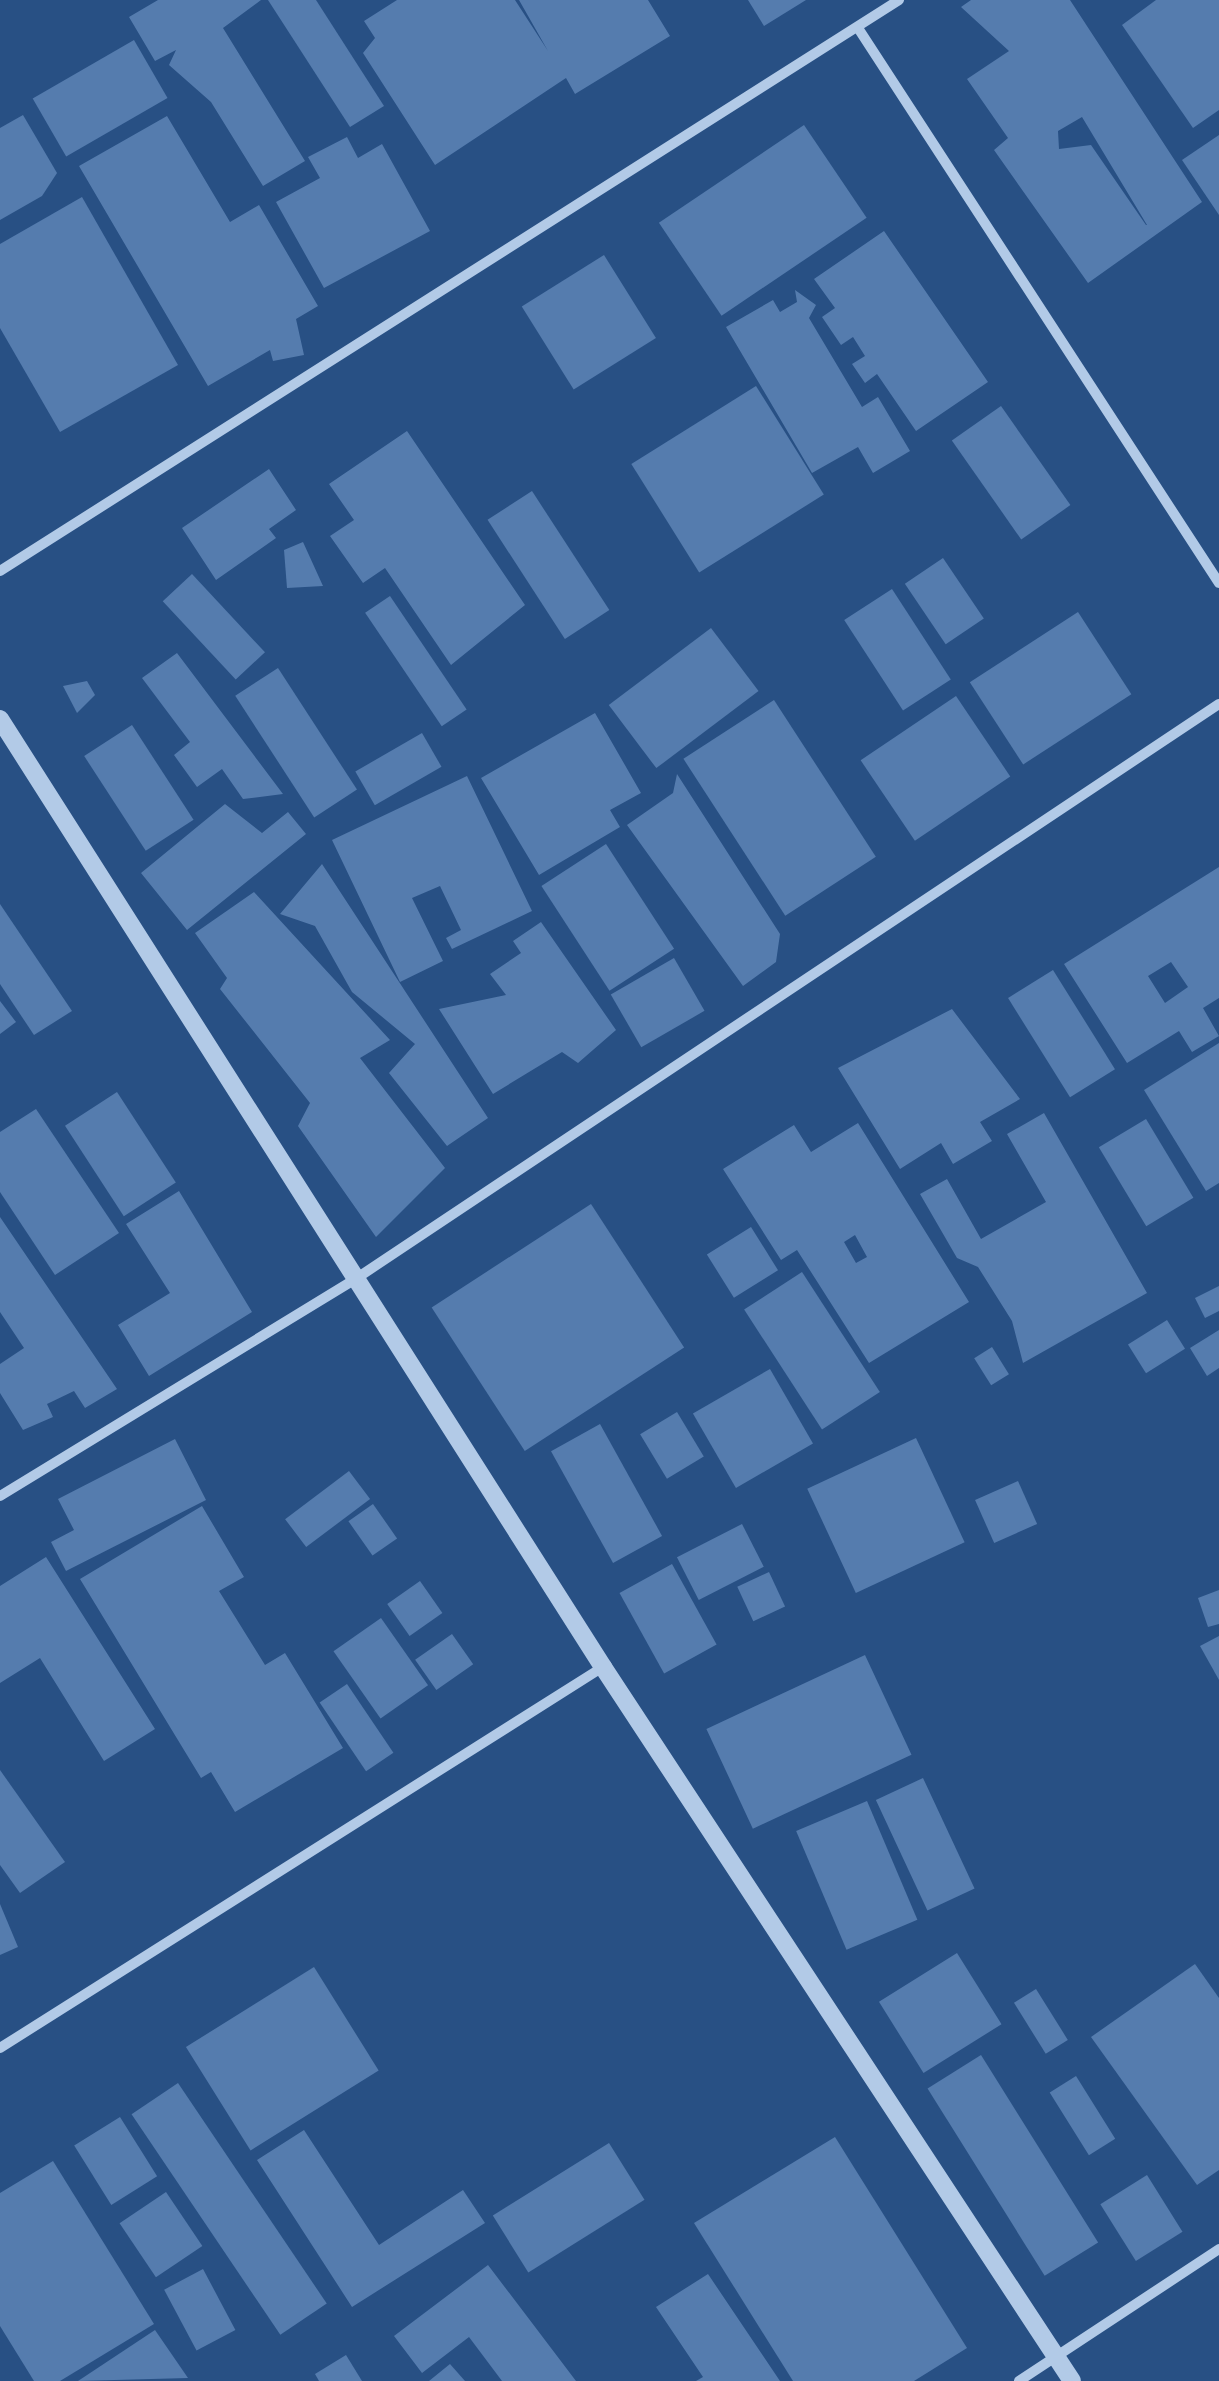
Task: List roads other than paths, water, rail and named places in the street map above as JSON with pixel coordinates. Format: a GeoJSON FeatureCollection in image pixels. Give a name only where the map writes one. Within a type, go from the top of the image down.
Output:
{"type":"FeatureCollection","features":[{"type":"Feature","properties":{"kind":"street"},"geometry":{"type":"LineString","coordinates":[[0,571],[900,0]]}},
{"type":"Feature","properties":{"kind":"street"},"geometry":{"type":"LineString","coordinates":[[858,28],[1219,583]]}},
{"type":"Feature","properties":{"kind":"street"},"geometry":{"type":"LineString","coordinates":[[0,1496],[360,1276],[1219,704]]}},
{"type":"Feature","properties":{"kind":"street"},"geometry":{"type":"LineString","coordinates":[[0,719],[360,1276],[603,1667],[1072,2381]]}},
{"type":"Feature","properties":{"kind":"street"},"geometry":{"type":"LineString","coordinates":[[0,2048],[603,1667]]}},
{"type":"Feature","properties":{"kind":"street"},"geometry":{"type":"LineString","coordinates":[[1018,2381],[1219,2249]]}}]}
